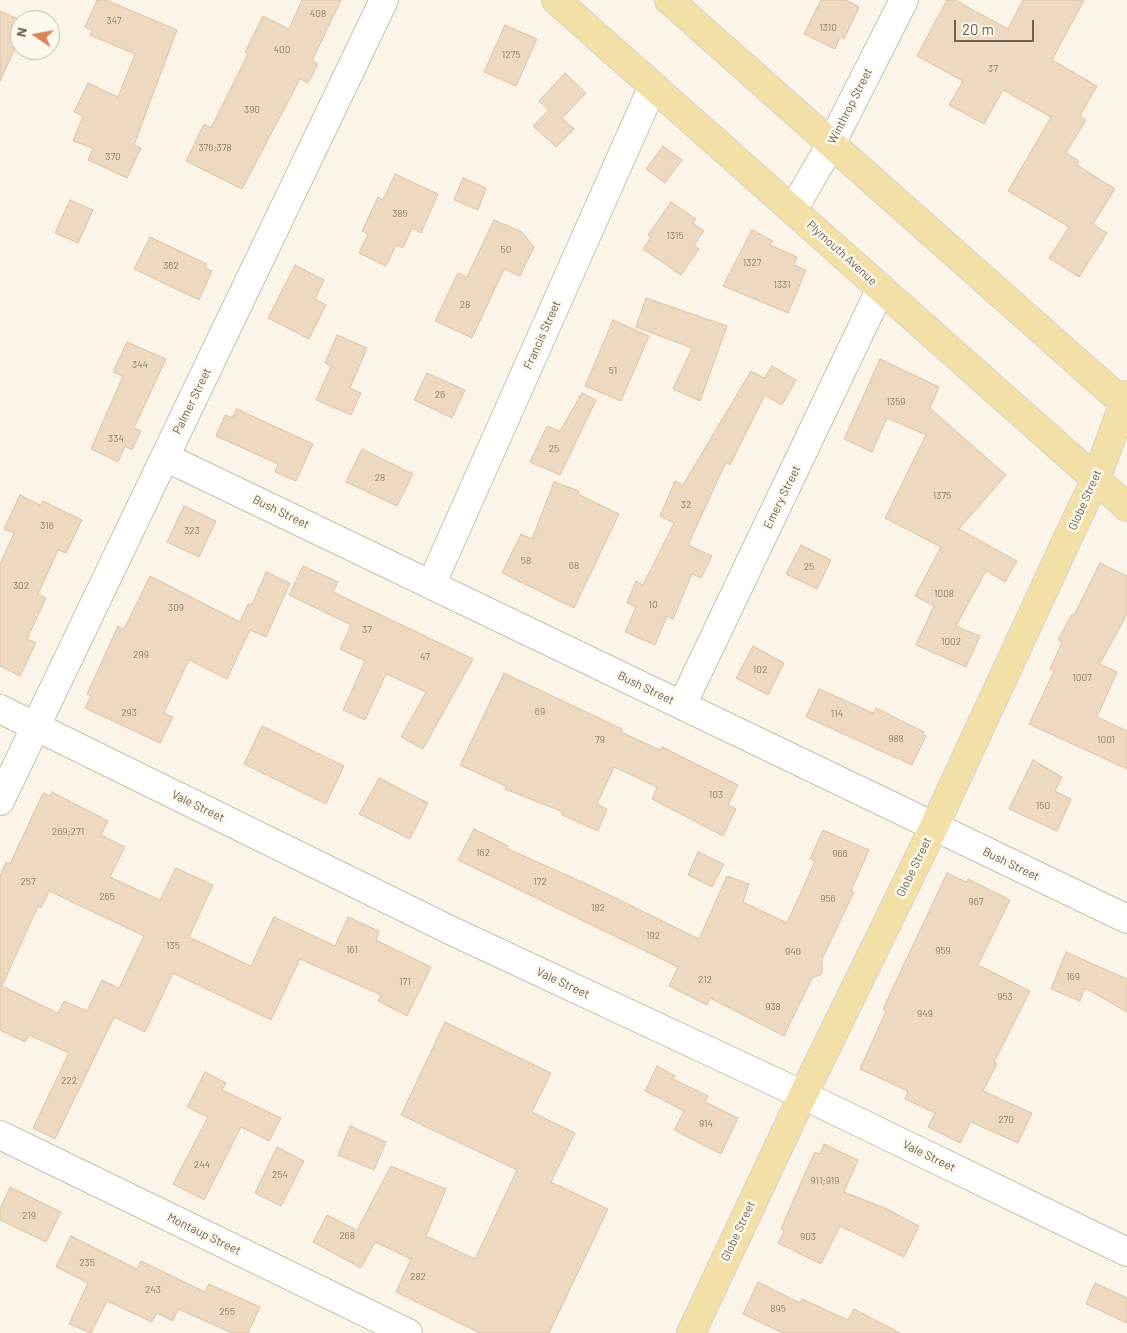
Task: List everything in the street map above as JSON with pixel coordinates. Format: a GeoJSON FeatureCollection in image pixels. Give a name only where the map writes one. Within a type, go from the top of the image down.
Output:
{"type":"FeatureCollection","features":[{"type":"Feature","properties":{"kind":"main road","name":"Plymouth Avenue"},"geometry":{"type":"LineString","coordinates":[[556,0],[1127,507]]}},
{"type":"Feature","properties":{"kind":"main road"},"geometry":{"type":"LineString","coordinates":[[669,0],[1126,401]]}},
{"type":"Feature","properties":{"kind":"main road","name":"Globe Street"},"geometry":{"type":"LineString","coordinates":[[691,1333],[803,1095],[934,827],[1096,479],[1126,401]]}},
{"type":"Feature","properties":{"kind":"street","name":"Palmer Street"},"geometry":{"type":"LineString","coordinates":[[0,801],[384,0]]}},
{"type":"Feature","properties":{"kind":"street","name":"Winthrop Street"},"geometry":{"type":"LineString","coordinates":[[793,210],[831,144],[904,0]]}},
{"type":"Feature","properties":{"kind":"street","name":"Francis Street"},"geometry":{"type":"LineString","coordinates":[[431,584],[653,86]]}},
{"type":"Feature","properties":{"kind":"street","name":"Emery Street"},"geometry":{"type":"LineString","coordinates":[[682,705],[881,288]]}},
{"type":"Feature","properties":{"kind":"street","name":"Bush Street"},"geometry":{"type":"LineString","coordinates":[[165,457],[1127,919]]}},
{"type":"Feature","properties":{"kind":"street","name":"Vale Street"},"geometry":{"type":"LineString","coordinates":[[0,710],[452,931],[803,1095],[1127,1252]]}},
{"type":"Feature","properties":{"kind":"street","name":"Montaup Street"},"geometry":{"type":"LineString","coordinates":[[0,1135],[408,1333]]}},
{"type":"Feature","properties":{"kind":"building"},"geometry":{"type":"Polygon","coordinates":[[[97,0],[106,0],[177,30],[134,145],[141,148],[127,178],[88,160],[93,148],[73,141],[83,116],[74,112],[88,83],[118,97],[135,54],[90,35],[92,30],[85,27],[97,0]]]}},
{"type":"Feature","properties":{"kind":"building"},"geometry":{"type":"Polygon","coordinates":[[[302,0],[341,0],[312,61],[318,64],[308,83],[300,79],[242,189],[186,161],[204,124],[211,128],[248,54],[245,52],[263,16],[289,29],[302,0]]]}},
{"type":"Feature","properties":{"kind":"building"},"geometry":{"type":"Polygon","coordinates":[[[821,0],[846,0],[859,7],[844,39],[840,37],[835,49],[804,34],[821,0]]]}},
{"type":"Feature","properties":{"kind":"building"},"geometry":{"type":"Polygon","coordinates":[[[947,0],[955,0],[1008,29],[1023,0],[1084,0],[1052,60],[1097,86],[1080,116],[1086,120],[1066,153],[1079,161],[1077,165],[1115,189],[1093,224],[1107,233],[1079,277],[1049,258],[1069,227],[1008,191],[1051,117],[1003,90],[984,124],[949,105],[963,81],[917,56],[947,0]]]}},
{"type":"Feature","properties":{"kind":"building"},"geometry":{"type":"Polygon","coordinates":[[[0,11],[10,16],[10,60],[0,81],[0,11]]]}},
{"type":"Feature","properties":{"kind":"building"},"geometry":{"type":"Polygon","coordinates":[[[505,25],[537,39],[516,86],[484,72],[505,25]]]}},
{"type":"Feature","properties":{"kind":"building"},"geometry":{"type":"Polygon","coordinates":[[[565,73],[586,93],[562,118],[574,129],[556,147],[533,126],[549,110],[539,101],[565,73]]]}},
{"type":"Feature","properties":{"kind":"building"},"geometry":{"type":"Polygon","coordinates":[[[663,146],[682,160],[665,183],[646,169],[663,146]]]}},
{"type":"Feature","properties":{"kind":"building"},"geometry":{"type":"Polygon","coordinates":[[[395,174],[438,194],[421,233],[412,228],[403,248],[396,245],[386,266],[359,253],[368,234],[362,231],[378,197],[383,200],[395,174]]]}},
{"type":"Feature","properties":{"kind":"building"},"geometry":{"type":"Polygon","coordinates":[[[463,178],[486,188],[478,210],[454,200],[463,178]]]}},
{"type":"Feature","properties":{"kind":"building"},"geometry":{"type":"Polygon","coordinates":[[[70,200],[93,210],[78,243],[55,233],[70,200]]]}},
{"type":"Feature","properties":{"kind":"building"},"geometry":{"type":"Polygon","coordinates":[[[671,202],[696,219],[693,223],[704,231],[694,245],[699,249],[681,275],[643,249],[651,237],[648,235],[671,202]]]}},
{"type":"Feature","properties":{"kind":"building"},"geometry":{"type":"Polygon","coordinates":[[[494,220],[522,232],[534,247],[520,276],[504,269],[472,338],[435,321],[458,273],[467,277],[494,220]]]}},
{"type":"Feature","properties":{"kind":"building"},"geometry":{"type":"Polygon","coordinates":[[[752,230],[773,241],[770,245],[797,257],[794,265],[806,270],[788,313],[723,286],[752,230]]]}},
{"type":"Feature","properties":{"kind":"building"},"geometry":{"type":"Polygon","coordinates":[[[150,237],[207,264],[205,268],[212,271],[199,300],[134,269],[150,237]]]}},
{"type":"Feature","properties":{"kind":"building"},"geometry":{"type":"Polygon","coordinates":[[[295,265],[324,280],[315,299],[326,305],[309,339],[268,318],[295,265]]]}},
{"type":"Feature","properties":{"kind":"building"},"geometry":{"type":"Polygon","coordinates":[[[646,298],[727,326],[700,401],[673,389],[692,348],[636,327],[646,298]]]}},
{"type":"Feature","properties":{"kind":"building"},"geometry":{"type":"Polygon","coordinates":[[[613,320],[649,336],[621,401],[585,386],[613,320]]]}},
{"type":"Feature","properties":{"kind":"building"},"geometry":{"type":"Polygon","coordinates":[[[337,335],[367,348],[350,388],[361,393],[351,415],[316,400],[331,366],[325,363],[337,335]]]}},
{"type":"Feature","properties":{"kind":"building"},"geometry":{"type":"Polygon","coordinates":[[[127,342],[166,359],[134,428],[141,431],[132,450],[125,446],[118,462],[91,449],[123,376],[113,372],[127,342]]]}},
{"type":"Feature","properties":{"kind":"building"},"geometry":{"type":"Polygon","coordinates":[[[880,359],[939,387],[930,408],[1006,475],[959,529],[1017,561],[1005,582],[986,571],[956,626],[980,636],[966,667],[916,645],[934,606],[915,596],[941,547],[885,518],[926,435],[887,418],[872,452],[844,439],[880,359]]]}},
{"type":"Feature","properties":{"kind":"building"},"geometry":{"type":"Polygon","coordinates":[[[772,366],[796,380],[782,405],[765,395],[730,465],[726,462],[688,545],[712,556],[701,578],[692,574],[673,619],[667,616],[655,645],[625,632],[636,607],[627,603],[636,581],[643,585],[674,523],[660,516],[675,481],[683,485],[751,371],[764,378],[772,366]]]}},
{"type":"Feature","properties":{"kind":"building"},"geometry":{"type":"Polygon","coordinates":[[[427,373],[465,390],[452,418],[414,400],[427,373]]]}},
{"type":"Feature","properties":{"kind":"building"},"geometry":{"type":"Polygon","coordinates":[[[582,393],[596,400],[560,475],[530,462],[547,426],[560,431],[582,393]]]}},
{"type":"Feature","properties":{"kind":"building"},"geometry":{"type":"Polygon","coordinates":[[[237,409],[313,444],[296,481],[275,472],[278,464],[216,436],[225,415],[232,418],[237,409]]]}},
{"type":"Feature","properties":{"kind":"building"},"geometry":{"type":"Polygon","coordinates":[[[362,449],[413,474],[397,506],[346,482],[362,449]]]}},
{"type":"Feature","properties":{"kind":"building"},"geometry":{"type":"Polygon","coordinates":[[[554,482],[579,491],[578,494],[619,514],[574,608],[502,573],[521,534],[532,539],[554,482]]]}},
{"type":"Feature","properties":{"kind":"building"},"geometry":{"type":"Polygon","coordinates":[[[20,495],[40,505],[43,501],[82,520],[66,553],[58,550],[38,594],[46,598],[27,639],[36,643],[20,676],[0,666],[0,564],[14,533],[4,529],[20,495]]]}},
{"type":"Feature","properties":{"kind":"building"},"geometry":{"type":"Polygon","coordinates":[[[184,506],[216,521],[199,557],[167,542],[184,506]]]}},
{"type":"Feature","properties":{"kind":"building"},"geometry":{"type":"Polygon","coordinates":[[[801,545],[831,560],[817,589],[786,574],[801,545]]]}},
{"type":"Feature","properties":{"kind":"building"},"geometry":{"type":"Polygon","coordinates":[[[1100,563],[1127,576],[1127,614],[1100,664],[1117,672],[1097,717],[1127,731],[1127,769],[1029,724],[1054,671],[1050,669],[1062,642],[1058,640],[1072,614],[1074,615],[1100,563]]]}},
{"type":"Feature","properties":{"kind":"building"},"geometry":{"type":"Polygon","coordinates":[[[303,566],[338,582],[333,592],[473,659],[423,749],[401,737],[426,692],[386,674],[365,720],[343,710],[365,661],[340,649],[351,625],[289,595],[303,566]]]}},
{"type":"Feature","properties":{"kind":"building"},"geometry":{"type":"Polygon","coordinates":[[[266,572],[290,583],[266,637],[250,630],[227,679],[189,660],[164,713],[173,717],[160,743],[85,708],[91,696],[87,694],[118,626],[124,629],[150,576],[240,622],[248,604],[252,605],[266,572]]]}},
{"type":"Feature","properties":{"kind":"building"},"geometry":{"type":"Polygon","coordinates":[[[753,646],[784,663],[768,695],[736,678],[753,646]]]}},
{"type":"Feature","properties":{"kind":"building"},"geometry":{"type":"Polygon","coordinates":[[[504,673],[622,729],[621,732],[660,750],[662,747],[738,785],[728,805],[736,809],[723,836],[652,799],[657,787],[614,767],[597,804],[607,809],[598,831],[562,815],[563,812],[505,789],[506,786],[460,765],[504,673]]]}},
{"type":"Feature","properties":{"kind":"building"},"geometry":{"type":"Polygon","coordinates":[[[819,689],[873,713],[876,708],[924,732],[923,734],[926,736],[912,765],[806,717],[819,689]]]}},
{"type":"Feature","properties":{"kind":"building"},"geometry":{"type":"Polygon","coordinates":[[[262,726],[344,766],[326,804],[244,764],[262,726]]]}},
{"type":"Feature","properties":{"kind":"building"},"geometry":{"type":"Polygon","coordinates":[[[1033,760],[1062,777],[1055,791],[1071,799],[1057,831],[1009,809],[1033,760]]]}},
{"type":"Feature","properties":{"kind":"building"},"geometry":{"type":"Polygon","coordinates":[[[379,778],[428,803],[410,839],[359,814],[379,778]]]}},
{"type":"Feature","properties":{"kind":"building"},"geometry":{"type":"Polygon","coordinates":[[[52,792],[108,821],[101,835],[125,847],[110,877],[160,900],[176,868],[213,885],[189,937],[251,966],[274,917],[335,946],[348,917],[379,931],[376,940],[431,967],[407,1016],[378,1001],[381,995],[300,959],[271,1020],[173,973],[145,1032],[114,1017],[55,1139],[33,1128],[69,1053],[29,1035],[25,1042],[0,1030],[0,876],[6,862],[10,864],[43,793],[50,796],[52,792]],[[49,891],[41,908],[38,906],[2,986],[58,1013],[64,1001],[87,1011],[102,980],[119,988],[144,936],[49,891]]]}},
{"type":"Feature","properties":{"kind":"building"},"geometry":{"type":"Polygon","coordinates":[[[474,829],[508,846],[506,848],[589,885],[699,939],[727,876],[749,884],[743,902],[787,923],[815,861],[810,859],[823,830],[869,850],[851,891],[854,892],[822,959],[822,974],[812,978],[784,1036],[710,998],[707,1005],[669,986],[678,967],[458,860],[474,829]]]}},
{"type":"Feature","properties":{"kind":"building"},"geometry":{"type":"Polygon","coordinates":[[[698,852],[724,864],[712,887],[688,875],[698,852]]]}},
{"type":"Feature","properties":{"kind":"building"},"geometry":{"type":"Polygon","coordinates":[[[947,873],[966,882],[968,879],[1010,900],[978,965],[1030,991],[994,1062],[997,1064],[983,1091],[1032,1113],[1018,1143],[971,1122],[960,1143],[928,1127],[935,1113],[905,1099],[908,1091],[860,1069],[886,1011],[883,1009],[947,873]]]}},
{"type":"Feature","properties":{"kind":"building"},"geometry":{"type":"Polygon","coordinates":[[[1066,952],[1127,979],[1127,1012],[1085,988],[1080,1001],[1051,989],[1066,952]]]}},
{"type":"Feature","properties":{"kind":"building"},"geometry":{"type":"Polygon","coordinates":[[[445,1022],[551,1073],[532,1112],[575,1133],[551,1182],[608,1209],[549,1333],[480,1333],[396,1292],[411,1259],[375,1242],[361,1268],[313,1242],[327,1215],[357,1230],[391,1166],[446,1189],[426,1236],[475,1259],[517,1170],[401,1115],[445,1022]]]}},
{"type":"Feature","properties":{"kind":"building"},"geometry":{"type":"Polygon","coordinates":[[[657,1066],[675,1076],[673,1079],[708,1096],[705,1102],[738,1118],[721,1154],[674,1130],[684,1111],[645,1091],[657,1066]]]}},
{"type":"Feature","properties":{"kind":"building"},"geometry":{"type":"Polygon","coordinates":[[[205,1072],[226,1083],[222,1090],[281,1118],[269,1141],[241,1127],[204,1200],[173,1184],[208,1117],[187,1107],[205,1072]]]}},
{"type":"Feature","properties":{"kind":"building"},"geometry":{"type":"Polygon","coordinates":[[[350,1126],[386,1142],[374,1170],[338,1155],[350,1126]]]}},
{"type":"Feature","properties":{"kind":"building"},"geometry":{"type":"Polygon","coordinates":[[[824,1144],[858,1160],[844,1192],[887,1209],[919,1226],[904,1257],[840,1226],[821,1264],[778,1243],[784,1231],[781,1229],[806,1171],[815,1152],[820,1154],[824,1144]]]}},
{"type":"Feature","properties":{"kind":"building"},"geometry":{"type":"Polygon","coordinates":[[[277,1147],[304,1161],[281,1206],[255,1193],[277,1147]]]}},
{"type":"Feature","properties":{"kind":"building"},"geometry":{"type":"Polygon","coordinates":[[[10,1187],[61,1212],[46,1242],[0,1220],[0,1209],[10,1187]]]}},
{"type":"Feature","properties":{"kind":"building"},"geometry":{"type":"Polygon","coordinates":[[[71,1236],[137,1269],[141,1261],[205,1292],[209,1284],[260,1307],[248,1333],[232,1333],[178,1309],[173,1321],[157,1313],[152,1322],[107,1301],[91,1333],[69,1324],[88,1283],[56,1267],[71,1236]]]}},
{"type":"Feature","properties":{"kind":"building"},"geometry":{"type":"Polygon","coordinates":[[[758,1282],[800,1303],[802,1299],[848,1320],[854,1309],[900,1333],[783,1333],[743,1314],[758,1282]]]}},
{"type":"Feature","properties":{"kind":"building"},"geometry":{"type":"Polygon","coordinates":[[[1095,1283],[1127,1298],[1127,1323],[1086,1304],[1095,1283]]]}}]}
